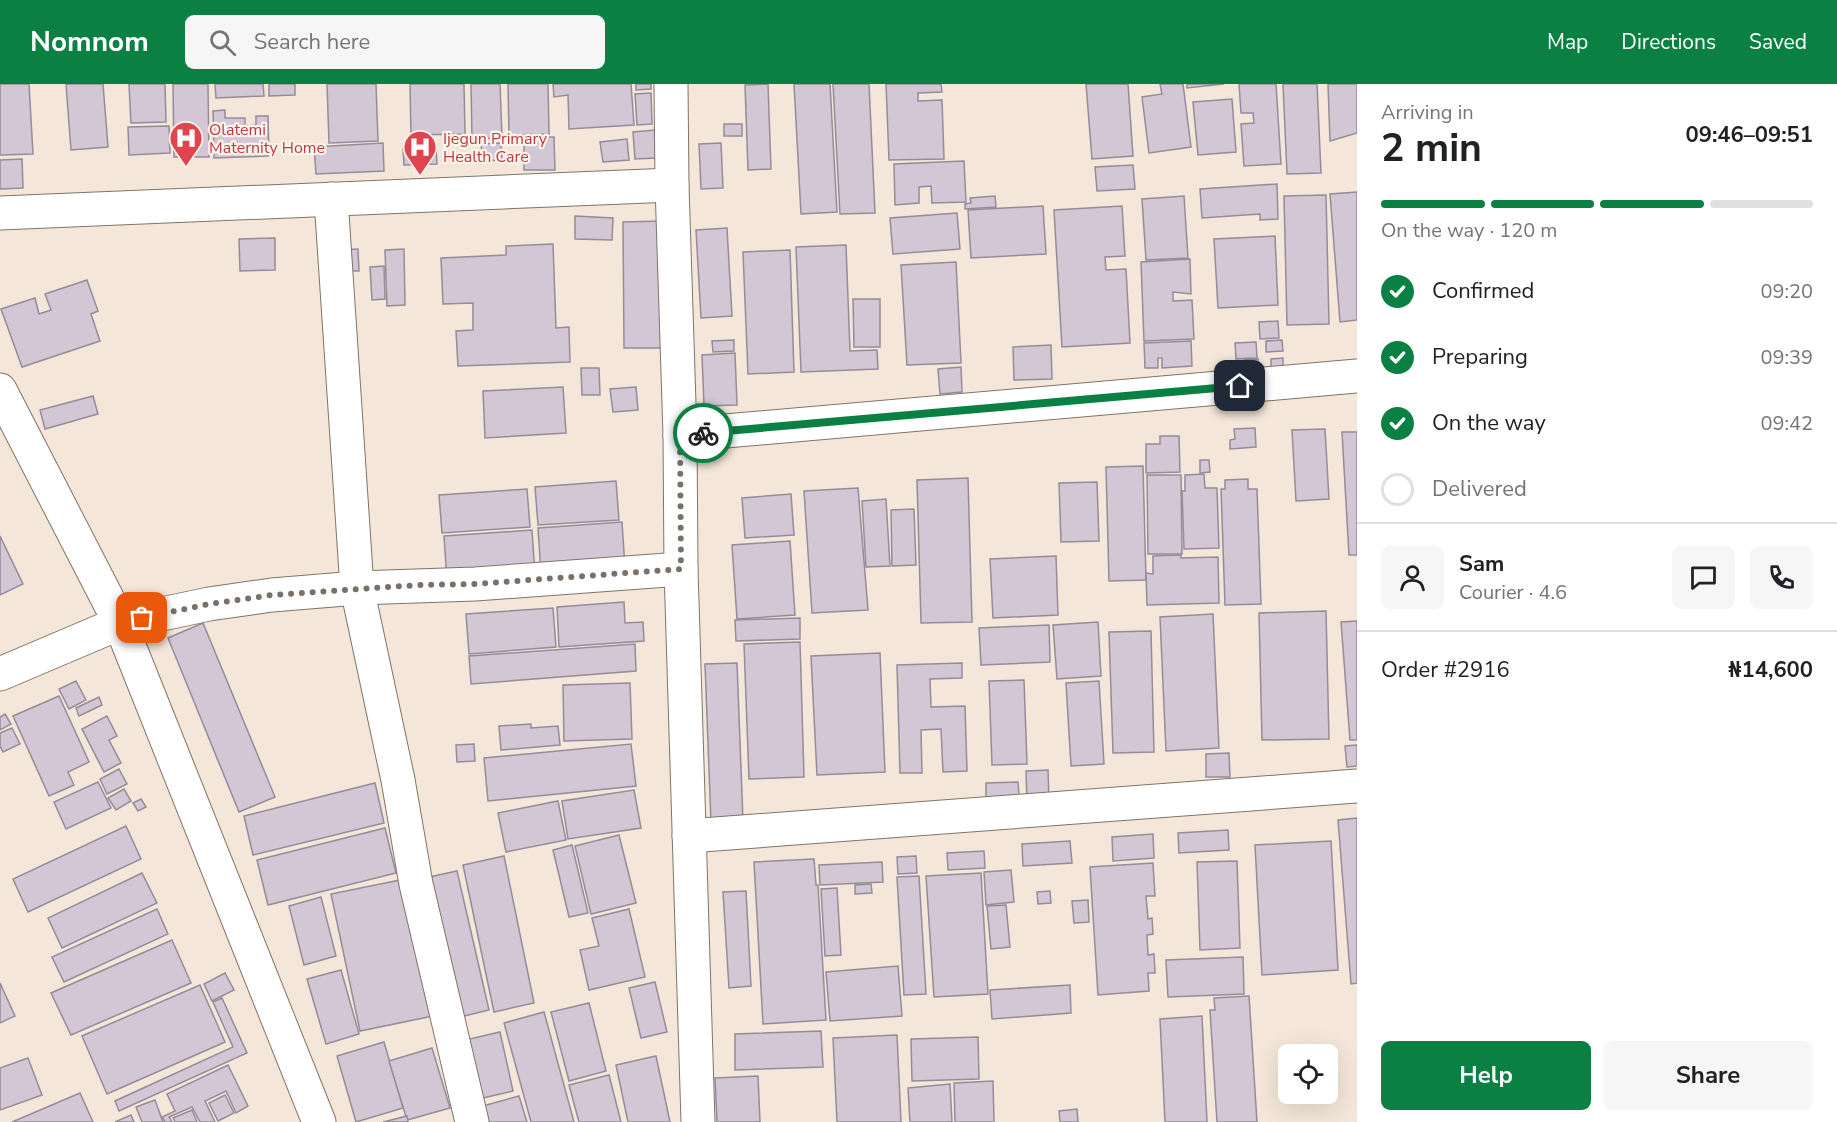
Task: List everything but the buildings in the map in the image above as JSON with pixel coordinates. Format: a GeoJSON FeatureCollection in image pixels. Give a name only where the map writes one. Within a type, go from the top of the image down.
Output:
{"type":"FeatureCollection","features":[{"type":"Feature","properties":{"kind":"street"},"geometry":{"type":"LineString","coordinates":[[671,84],[681,569],[698,1122]]}},
{"type":"Feature","properties":{"kind":"street"},"geometry":{"type":"LineString","coordinates":[[0,213],[672,185]]}},
{"type":"Feature","properties":{"kind":"street"},"geometry":{"type":"LineString","coordinates":[[331,199],[357,588],[398,780],[416,884],[472,1122]]}},
{"type":"Feature","properties":{"kind":"street"},"geometry":{"type":"LineString","coordinates":[[680,435],[1357,376]]}},
{"type":"Feature","properties":{"kind":"street"},"geometry":{"type":"LineString","coordinates":[[0,390],[120,622],[319,1122]]}},
{"type":"Feature","properties":{"kind":"street"},"geometry":{"type":"LineString","coordinates":[[0,674],[120,622],[209,604],[357,588],[475,584],[681,569]]}},
{"type":"Feature","properties":{"kind":"street"},"geometry":{"type":"LineString","coordinates":[[688,836],[1357,786]]}},
{"type":"Feature","properties":{"kind":"way so far"},"geometry":{"type":"LineString","coordinates":[[142,618],[209,604],[272,595],[357,588],[475,584],[681,569],[680,435],[703,433]]}},
{"type":"Feature","properties":{"kind":"place","name":"Olatemi Maternity Home"},"geometry":{"type":"Point","coordinates":[186,167]}},
{"type":"Feature","properties":{"kind":"place","name":"Ijegun Primary Health Care"},"geometry":{"type":"Point","coordinates":[420,176]}},
{"type":"Feature","properties":{"kind":"route"},"geometry":{"type":"LineString","coordinates":[[703,433],[1240,386]]}}]}
